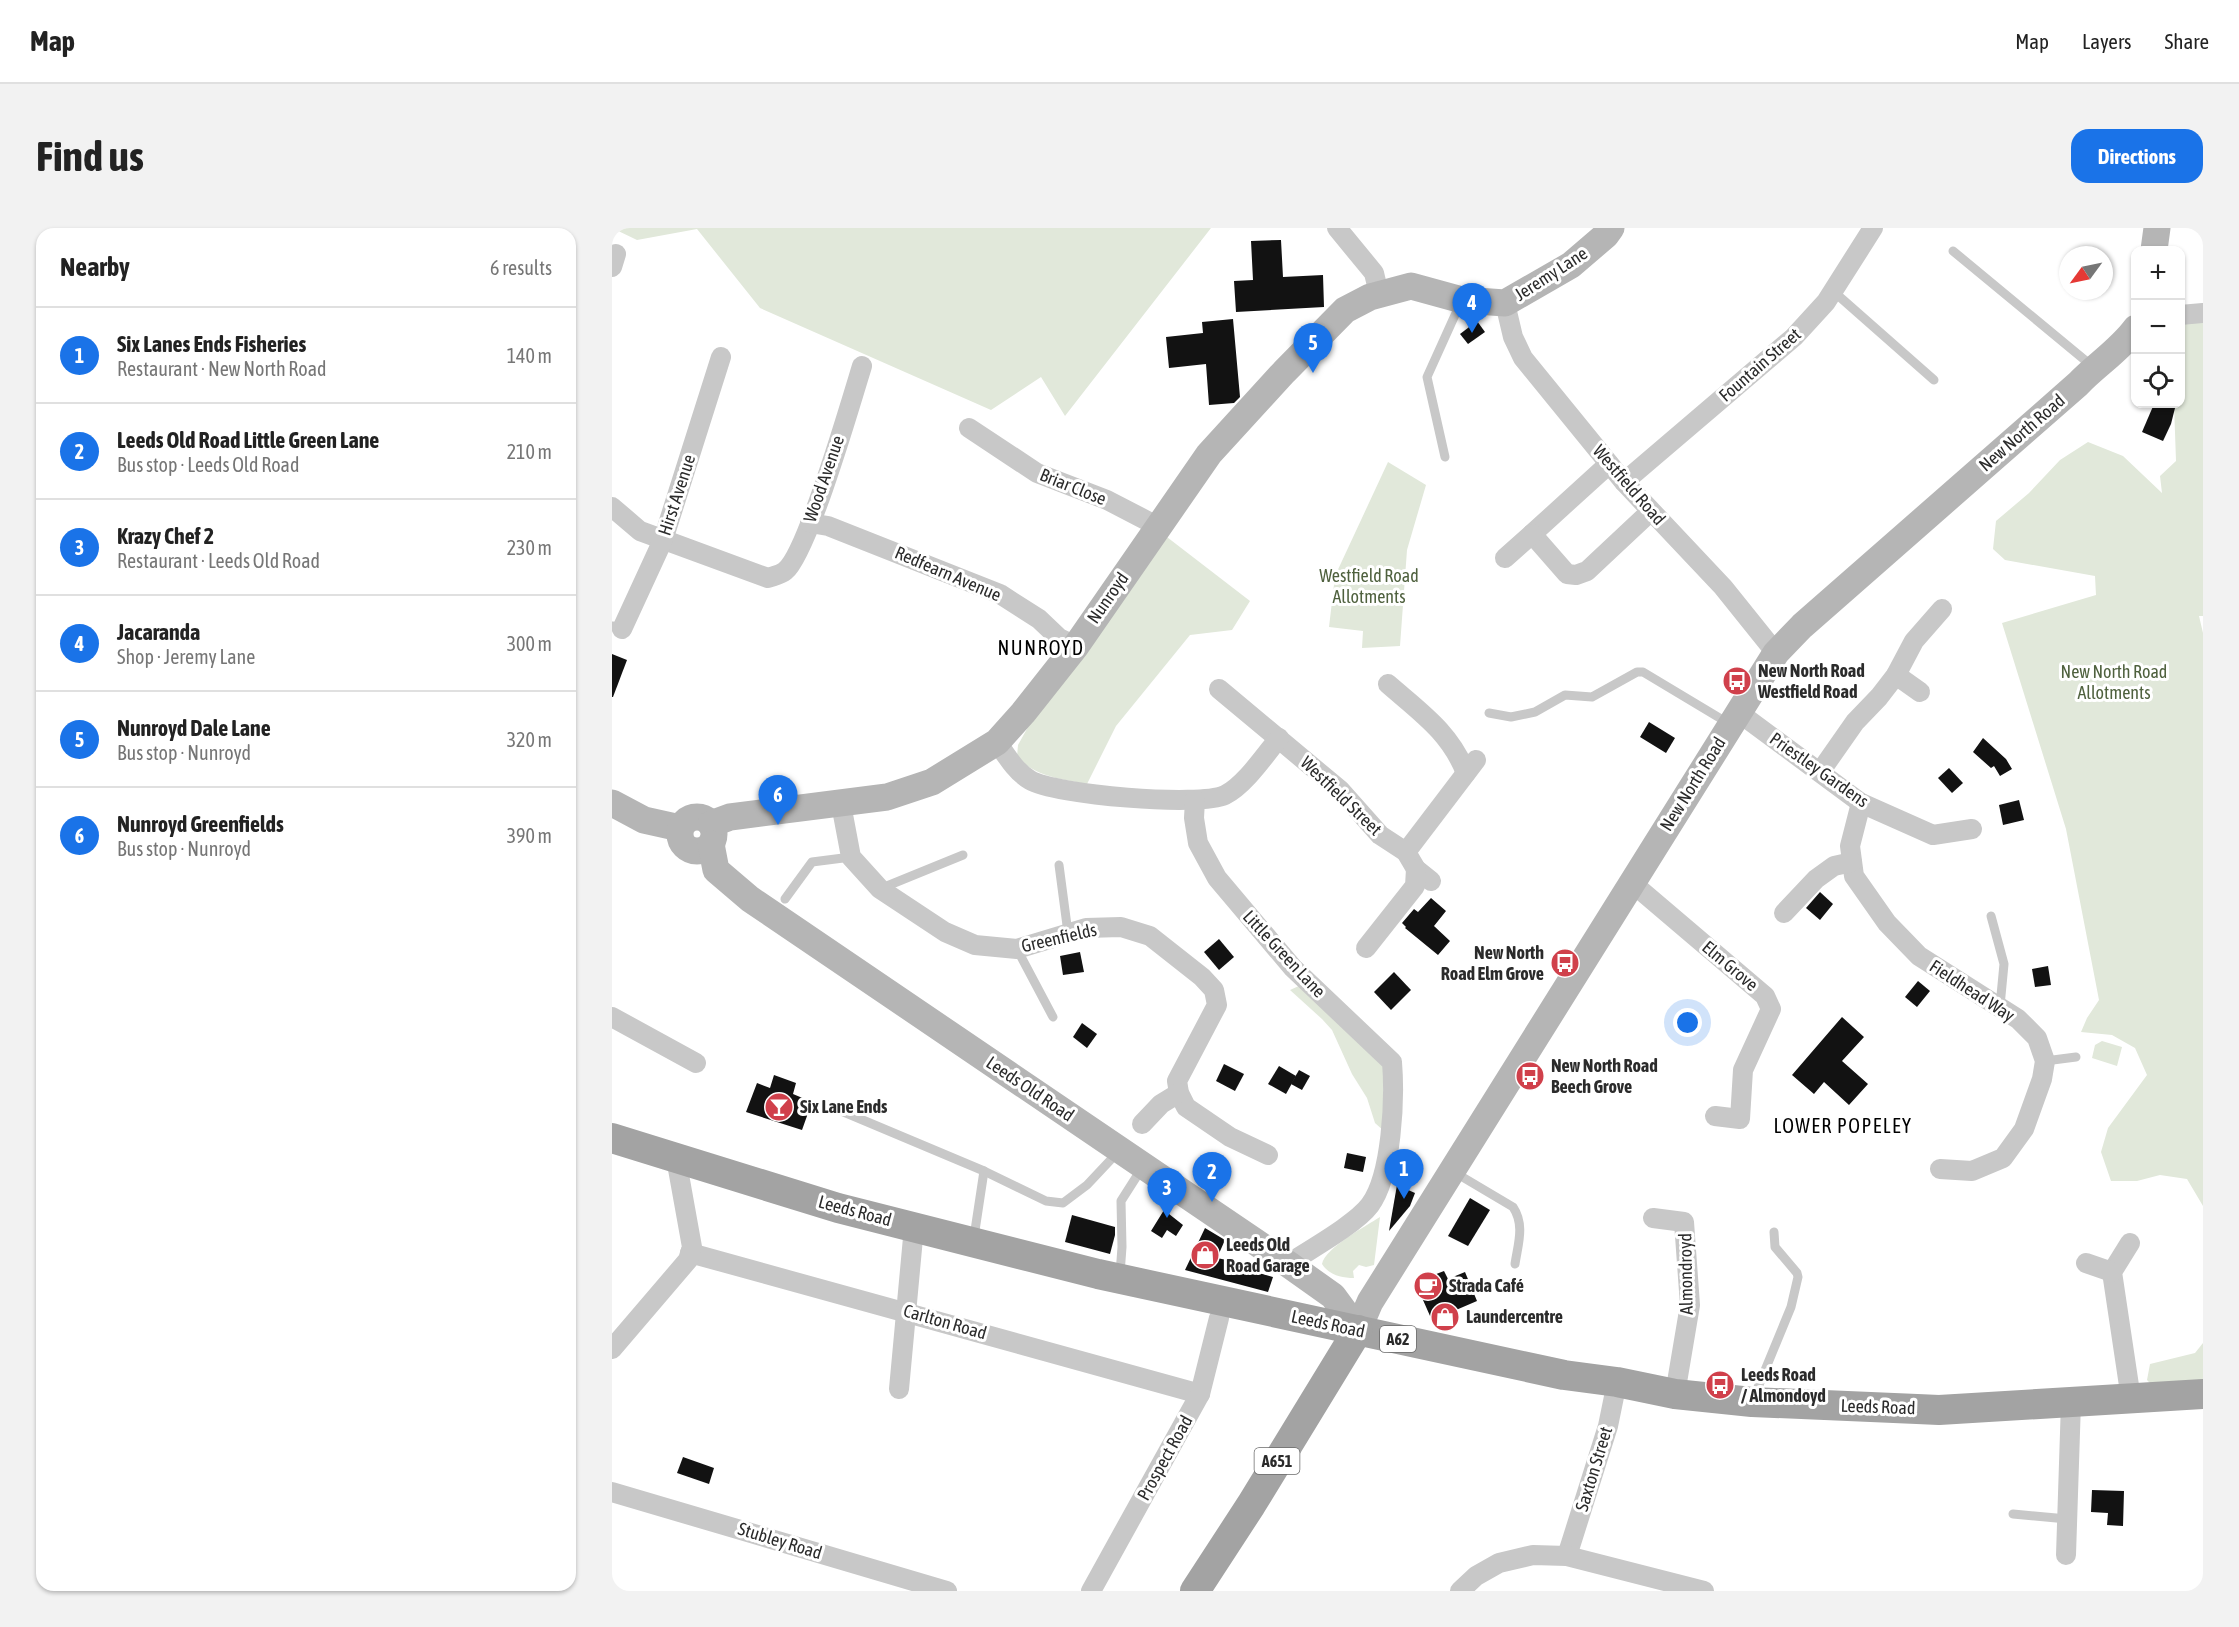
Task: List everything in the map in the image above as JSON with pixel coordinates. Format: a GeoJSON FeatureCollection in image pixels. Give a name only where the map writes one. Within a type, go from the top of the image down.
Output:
{"type":"FeatureCollection","features":[{"type":"Feature","properties":{"kind":"main road","name":"Leeds Road"},"geometry":{"type":"LineString","coordinates":[[612,1138],[838,1208],[1120,1279],[1564,1375],[1617,1382],[1675,1394],[1752,1402],[1939,1410],[2203,1394]]}},
{"type":"Feature","properties":{"kind":"main road","name":"A651"},"geometry":{"type":"LineString","coordinates":[[1195,1591],[1251,1505],[1358,1330]]}},
{"type":"Feature","properties":{"kind":"street"},"geometry":{"type":"LineString","coordinates":[[1336,228],[1374,273],[1379,294]]}},
{"type":"Feature","properties":{"kind":"street","name":"Jeremy Lane"},"geometry":{"type":"LineString","coordinates":[[1379,294],[1411,286],[1462,300],[1505,303],[1571,265],[1611,228]]}},
{"type":"Feature","properties":{"kind":"street","name":"Fountain Street"},"geometry":{"type":"LineString","coordinates":[[1624,482],[1794,337],[1826,302],[1872,228]]}},
{"type":"Feature","properties":{"kind":"street","name":"Nunroyd"},"geometry":{"type":"LineString","coordinates":[[711,834],[730,817],[887,797],[932,782],[997,742],[1076,646],[1209,454],[1345,310],[1379,294]]}},
{"type":"Feature","properties":{"kind":"street","name":"Westfield Road"},"geometry":{"type":"LineString","coordinates":[[1505,303],[1513,337],[1523,358],[1624,482],[1723,587],[1776,652]]}},
{"type":"Feature","properties":{"kind":"street"},"geometry":{"type":"LineString","coordinates":[[2185,315],[2203,313]]}},
{"type":"Feature","properties":{"kind":"street","name":"New North Road"},"geometry":{"type":"LineString","coordinates":[[1358,1330],[1370,1302],[1776,652],[1802,626],[2116,350],[2131,334]]}},
{"type":"Feature","properties":{"kind":"street","name":"Hirst Avenue"},"geometry":{"type":"LineString","coordinates":[[620,629],[663,540],[721,357]]}},
{"type":"Feature","properties":{"kind":"street","name":"Wood Avenue"},"geometry":{"type":"LineString","coordinates":[[663,540],[768,578],[785,571],[796,557],[810,523],[862,366]]}},
{"type":"Feature","properties":{"kind":"street","name":"Briar Close"},"geometry":{"type":"LineString","coordinates":[[969,428],[994,437],[1037,474],[1107,500],[1157,526]]}},
{"type":"Feature","properties":{"kind":"street"},"geometry":{"type":"LineString","coordinates":[[1505,558],[1610,464]]}},
{"type":"Feature","properties":{"kind":"street"},"geometry":{"type":"LineString","coordinates":[[612,507],[640,531],[663,540]]}},
{"type":"Feature","properties":{"kind":"street"},"geometry":{"type":"LineString","coordinates":[[1532,534],[1568,574],[1576,575],[1587,571],[1650,512]]}},
{"type":"Feature","properties":{"kind":"street","name":"Redfearn Avenue"},"geometry":{"type":"LineString","coordinates":[[810,523],[845,532],[1000,594],[1039,619],[1059,638],[1076,646]]}},
{"type":"Feature","properties":{"kind":"street"},"geometry":{"type":"LineString","coordinates":[[1820,772],[1855,722],[1896,675],[1914,641],[1942,609]]}},
{"type":"Feature","properties":{"kind":"street"},"geometry":{"type":"LineString","coordinates":[[1896,675],[1920,692]]}},
{"type":"Feature","properties":{"kind":"street"},"geometry":{"type":"LineString","coordinates":[[1388,684],[1439,728],[1471,767],[1406,852]]}},
{"type":"Feature","properties":{"kind":"street","name":"Westfield Street"},"geometry":{"type":"LineString","coordinates":[[1219,689],[1340,790],[1380,835],[1406,852],[1416,869],[1431,881]]}},
{"type":"Feature","properties":{"kind":"street","name":"Priestley Gardens"},"geometry":{"type":"LineString","coordinates":[[1734,718],[1820,772],[1861,803],[1933,835],[1972,829]]}},
{"type":"Feature","properties":{"kind":"street"},"geometry":{"type":"LineString","coordinates":[[997,742],[1012,763],[1030,780],[1060,790],[1195,800],[1225,795],[1244,780],[1279,738]]}},
{"type":"Feature","properties":{"kind":"street","name":"Little Green Lane"},"geometry":{"type":"LineString","coordinates":[[1195,800],[1194,818],[1198,843],[1216,878],[1293,968],[1392,1062],[1394,1082],[1384,1178],[1370,1206],[1347,1225],[1288,1264]]}},
{"type":"Feature","properties":{"kind":"street"},"geometry":{"type":"LineString","coordinates":[[612,803],[644,820],[680,828],[680,840],[688,850],[701,851],[711,834]]}},
{"type":"Feature","properties":{"kind":"street","name":"Fieldhead Way"},"geometry":{"type":"LineString","coordinates":[[1861,803],[1850,846],[1854,876],[1887,922],[1919,956],[1961,985],[2000,1006],[2018,1019],[2037,1038],[2045,1061]]}},
{"type":"Feature","properties":{"kind":"street"},"geometry":{"type":"LineString","coordinates":[[841,804],[851,857]]}},
{"type":"Feature","properties":{"kind":"street","name":"Leeds Old Road"},"geometry":{"type":"LineString","coordinates":[[711,834],[716,870],[750,899],[1288,1264],[1332,1296],[1358,1330]]}},
{"type":"Feature","properties":{"kind":"street","name":"Greenfields"},"geometry":{"type":"LineString","coordinates":[[851,857],[880,889],[945,932],[975,945],[1017,949],[1086,928],[1121,927],[1150,936],[1202,977],[1214,990],[1217,1005],[1178,1081],[1179,1093]]}},
{"type":"Feature","properties":{"kind":"street"},"geometry":{"type":"LineString","coordinates":[[1784,913],[1816,879],[1833,866],[1852,862]]}},
{"type":"Feature","properties":{"kind":"street"},"geometry":{"type":"LineString","coordinates":[[1366,948],[1414,886],[1416,869]]}},
{"type":"Feature","properties":{"kind":"street","name":"Elm Grove"},"geometry":{"type":"LineString","coordinates":[[1631,882],[1765,996],[1771,1009],[1743,1070],[1740,1119],[1715,1116]]}},
{"type":"Feature","properties":{"kind":"street"},"geometry":{"type":"LineString","coordinates":[[612,1017],[696,1063]]}},
{"type":"Feature","properties":{"kind":"street"},"geometry":{"type":"LineString","coordinates":[[1940,1169],[1972,1171],[2003,1158],[2024,1129],[2042,1079],[2045,1061]]}},
{"type":"Feature","properties":{"kind":"street"},"geometry":{"type":"LineString","coordinates":[[1142,1125],[1161,1104],[1179,1093],[1186,1107],[1230,1137],[1268,1155]]}},
{"type":"Feature","properties":{"kind":"street"},"geometry":{"type":"LineString","coordinates":[[612,1349],[688,1260],[692,1247],[676,1158]]}},
{"type":"Feature","properties":{"kind":"street","name":"Almondroyd"},"geometry":{"type":"LineString","coordinates":[[1653,1218],[1684,1222],[1690,1305],[1675,1394]]}},
{"type":"Feature","properties":{"kind":"street"},"geometry":{"type":"LineString","coordinates":[[899,1389],[914,1227]]}},
{"type":"Feature","properties":{"kind":"street"},"geometry":{"type":"LineString","coordinates":[[2130,1244],[2112,1272],[2131,1398]]}},
{"type":"Feature","properties":{"kind":"street","name":"Carlton Road"},"geometry":{"type":"LineString","coordinates":[[690,1253],[1200,1394]]}},
{"type":"Feature","properties":{"kind":"street"},"geometry":{"type":"LineString","coordinates":[[2085,1263],[2112,1272]]}},
{"type":"Feature","properties":{"kind":"street","name":"Prospect Road"},"geometry":{"type":"LineString","coordinates":[[1091,1591],[1200,1394],[1219,1318]]}},
{"type":"Feature","properties":{"kind":"street","name":"Saxton Street"},"geometry":{"type":"LineString","coordinates":[[1567,1556],[1608,1426],[1617,1382]]}},
{"type":"Feature","properties":{"kind":"street"},"geometry":{"type":"LineString","coordinates":[[2066,1555],[2071,1402]]}},
{"type":"Feature","properties":{"kind":"street","name":"Stubley Road"},"geometry":{"type":"LineString","coordinates":[[612,1492],[947,1591]]}},
{"type":"Feature","properties":{"kind":"street"},"geometry":{"type":"LineString","coordinates":[[1460,1591],[1476,1576],[1499,1563],[1533,1555],[1567,1556],[1704,1591]]}},
{"type":"Feature","properties":{"kind":"lane"},"geometry":{"type":"LineString","coordinates":[[1953,251],[2094,367]]}},
{"type":"Feature","properties":{"kind":"lane"},"geometry":{"type":"LineString","coordinates":[[1833,291],[1934,380]]}},
{"type":"Feature","properties":{"kind":"lane"},"geometry":{"type":"LineString","coordinates":[[1445,457],[1427,377],[1462,300]]}},
{"type":"Feature","properties":{"kind":"lane"},"geometry":{"type":"LineString","coordinates":[[1489,713],[1511,717],[1535,712],[1565,695],[1592,697],[1637,672],[1643,672],[1734,718]]}},
{"type":"Feature","properties":{"kind":"lane"},"geometry":{"type":"LineString","coordinates":[[880,889],[963,855]]}},
{"type":"Feature","properties":{"kind":"lane"},"geometry":{"type":"LineString","coordinates":[[785,899],[812,862],[851,857]]}},
{"type":"Feature","properties":{"kind":"lane"},"geometry":{"type":"LineString","coordinates":[[1059,865],[1068,933]]}},
{"type":"Feature","properties":{"kind":"lane"},"geometry":{"type":"LineString","coordinates":[[1991,916],[2004,964],[2000,1006]]}},
{"type":"Feature","properties":{"kind":"lane"},"geometry":{"type":"LineString","coordinates":[[1017,949],[1053,1017]]}},
{"type":"Feature","properties":{"kind":"lane"},"geometry":{"type":"LineString","coordinates":[[2045,1061],[2076,1057]]}},
{"type":"Feature","properties":{"kind":"lane"},"geometry":{"type":"LineString","coordinates":[[827,1105],[984,1171],[1046,1201],[1063,1203],[1087,1185],[1119,1150]]}},
{"type":"Feature","properties":{"kind":"lane"},"geometry":{"type":"LineString","coordinates":[[1120,1279],[1121,1201],[1143,1166]]}},
{"type":"Feature","properties":{"kind":"lane"},"geometry":{"type":"LineString","coordinates":[[1452,1170],[1513,1207],[1520,1216],[1521,1225],[1515,1264]]}},
{"type":"Feature","properties":{"kind":"lane"},"geometry":{"type":"LineString","coordinates":[[973,1242],[984,1171]]}},
{"type":"Feature","properties":{"kind":"lane"},"geometry":{"type":"LineString","coordinates":[[1752,1402],[1791,1307],[1798,1277],[1775,1246],[1773,1232]]}},
{"type":"Feature","properties":{"kind":"lane"},"geometry":{"type":"LineString","coordinates":[[2013,1514],[2067,1519]]}},
{"type":"Feature","properties":{"kind":"green space"},"geometry":{"type":"Polygon","coordinates":[[[612,228],[1211,228],[1065,416],[1041,377],[991,410],[760,308],[697,229],[637,240],[612,228]]]}},
{"type":"Feature","properties":{"kind":"green space","name":"New North Road Allotments"},"geometry":{"type":"Polygon","coordinates":[[[2185,321],[2203,321],[2203,616],[2199,616],[2203,633],[2203,1206],[2187,1179],[2160,1175],[2137,1181],[2111,1181],[2101,1152],[2108,1128],[2147,1075],[2135,1048],[2112,1035],[2081,1032],[2099,1000],[2066,829],[2002,623],[2096,595],[2095,576],[2005,560],[1993,549],[1996,521],[2029,493],[2060,460],[2088,442],[2123,456],[2162,493],[2160,476],[2176,461],[2174,408],[2185,408],[2185,321]]]}},
{"type":"Feature","properties":{"kind":"green space","name":"Westfield Road Allotments"},"geometry":{"type":"Polygon","coordinates":[[[1388,462],[1426,485],[1407,550],[1400,646],[1362,648],[1363,631],[1329,627],[1335,576],[1388,462]]]}},
{"type":"Feature","properties":{"kind":"green space"},"geometry":{"type":"Polygon","coordinates":[[[1163,534],[1250,601],[1232,630],[1190,635],[1116,726],[1087,784],[1058,779],[1032,769],[1017,757],[1018,745],[1028,727],[1163,534]]]}},
{"type":"Feature","properties":{"kind":"green space"},"geometry":{"type":"Polygon","coordinates":[[[1301,985],[1383,1064],[1384,1131],[1375,1123],[1367,1098],[1352,1074],[1332,1030],[1290,990],[1301,985]]]}},
{"type":"Feature","properties":{"kind":"green space"},"geometry":{"type":"Polygon","coordinates":[[[2102,1041],[2122,1047],[2117,1066],[2092,1058],[2095,1045],[2102,1041]]]}},
{"type":"Feature","properties":{"kind":"green space"},"geometry":{"type":"Polygon","coordinates":[[[1380,1217],[1374,1265],[1366,1267],[1359,1265],[1353,1271],[1354,1278],[1336,1275],[1325,1268],[1322,1264],[1330,1251],[1380,1217]]]}},
{"type":"Feature","properties":{"kind":"green space"},"geometry":{"type":"Polygon","coordinates":[[[2203,1343],[2203,1386],[2157,1390],[2147,1380],[2150,1364],[2195,1353],[2203,1343]]]}},
{"type":"Feature","properties":{"kind":"building"},"geometry":{"type":"Polygon","coordinates":[[[1281,240],[1283,277],[1323,275],[1324,307],[1236,312],[1234,281],[1253,280],[1251,241],[1281,240]]]}},
{"type":"Feature","properties":{"kind":"building"},"geometry":{"type":"Polygon","coordinates":[[[1233,319],[1240,397],[1234,403],[1209,405],[1206,364],[1169,368],[1166,337],[1203,333],[1202,322],[1233,319]]]}},
{"type":"Feature","properties":{"kind":"building"},"geometry":{"type":"Polygon","coordinates":[[[1477,321],[1485,332],[1468,344],[1460,334],[1477,321]]]}},
{"type":"Feature","properties":{"kind":"building"},"geometry":{"type":"Polygon","coordinates":[[[2152,408],[2175,408],[2163,441],[2142,432],[2152,408]]]}},
{"type":"Feature","properties":{"kind":"building"},"geometry":{"type":"Polygon","coordinates":[[[612,654],[627,660],[613,697],[612,697],[612,654]]]}},
{"type":"Feature","properties":{"kind":"building"},"geometry":{"type":"Polygon","coordinates":[[[1649,722],[1675,738],[1666,753],[1640,737],[1649,722]]]}},
{"type":"Feature","properties":{"kind":"building"},"geometry":{"type":"Polygon","coordinates":[[[1983,738],[2006,759],[2012,769],[2000,776],[1994,766],[1991,768],[1973,752],[1983,738]]]}},
{"type":"Feature","properties":{"kind":"building"},"geometry":{"type":"Polygon","coordinates":[[[1949,768],[1963,783],[1952,793],[1938,778],[1949,768]]]}},
{"type":"Feature","properties":{"kind":"building"},"geometry":{"type":"Polygon","coordinates":[[[2019,800],[2024,820],[2003,825],[1999,805],[2019,800]]]}},
{"type":"Feature","properties":{"kind":"building"},"geometry":{"type":"Polygon","coordinates":[[[1820,892],[1833,904],[1820,920],[1806,908],[1820,892]]]}},
{"type":"Feature","properties":{"kind":"building"},"geometry":{"type":"Polygon","coordinates":[[[1431,898],[1446,911],[1434,926],[1450,941],[1438,955],[1402,923],[1414,909],[1418,912],[1431,898]]]}},
{"type":"Feature","properties":{"kind":"building"},"geometry":{"type":"Polygon","coordinates":[[[1219,939],[1234,957],[1219,970],[1204,952],[1219,939]]]}},
{"type":"Feature","properties":{"kind":"building"},"geometry":{"type":"Polygon","coordinates":[[[1080,952],[1084,972],[1063,975],[1060,956],[1080,952]]]}},
{"type":"Feature","properties":{"kind":"building"},"geometry":{"type":"Polygon","coordinates":[[[2048,966],[2051,985],[2035,987],[2032,969],[2048,966]]]}},
{"type":"Feature","properties":{"kind":"building"},"geometry":{"type":"Polygon","coordinates":[[[1394,972],[1411,990],[1391,1010],[1374,992],[1394,972]]]}},
{"type":"Feature","properties":{"kind":"building"},"geometry":{"type":"Polygon","coordinates":[[[1918,981],[1930,991],[1917,1007],[1905,997],[1918,981]]]}},
{"type":"Feature","properties":{"kind":"building"},"geometry":{"type":"Polygon","coordinates":[[[1842,1017],[1864,1037],[1842,1061],[1868,1084],[1849,1105],[1824,1082],[1814,1094],[1792,1075],[1842,1017]]]}},
{"type":"Feature","properties":{"kind":"building"},"geometry":{"type":"Polygon","coordinates":[[[1082,1023],[1097,1034],[1087,1048],[1073,1037],[1082,1023]]]}},
{"type":"Feature","properties":{"kind":"building"},"geometry":{"type":"Polygon","coordinates":[[[1224,1064],[1244,1074],[1235,1091],[1216,1081],[1224,1064]]]}},
{"type":"Feature","properties":{"kind":"building"},"geometry":{"type":"Polygon","coordinates":[[[1279,1066],[1296,1076],[1286,1094],[1268,1084],[1279,1066]]]}},
{"type":"Feature","properties":{"kind":"building"},"geometry":{"type":"Polygon","coordinates":[[[1299,1070],[1310,1076],[1302,1090],[1291,1084],[1299,1070]]]}},
{"type":"Feature","properties":{"kind":"building","name":"Six Lane Ends"},"geometry":{"type":"Polygon","coordinates":[[[774,1075],[796,1083],[793,1094],[812,1102],[802,1130],[746,1112],[757,1083],[770,1088],[774,1075]]]}},
{"type":"Feature","properties":{"kind":"building"},"geometry":{"type":"Polygon","coordinates":[[[1347,1153],[1366,1157],[1363,1172],[1344,1168],[1347,1153]]]}},
{"type":"Feature","properties":{"kind":"building"},"geometry":{"type":"Polygon","coordinates":[[[1397,1185],[1415,1193],[1410,1206],[1389,1231],[1397,1185]]]}},
{"type":"Feature","properties":{"kind":"building"},"geometry":{"type":"Polygon","coordinates":[[[1470,1198],[1490,1210],[1468,1246],[1448,1236],[1470,1198]]]}},
{"type":"Feature","properties":{"kind":"building"},"geometry":{"type":"Polygon","coordinates":[[[1164,1210],[1183,1225],[1176,1236],[1167,1230],[1162,1238],[1151,1231],[1164,1210]]]}},
{"type":"Feature","properties":{"kind":"building"},"geometry":{"type":"Polygon","coordinates":[[[1072,1215],[1115,1227],[1110,1254],[1065,1242],[1072,1215]]]}},
{"type":"Feature","properties":{"kind":"building"},"geometry":{"type":"Polygon","coordinates":[[[1205,1228],[1225,1240],[1217,1258],[1246,1264],[1245,1269],[1273,1277],[1268,1292],[1185,1270],[1205,1228]]]}},
{"type":"Feature","properties":{"kind":"building"},"geometry":{"type":"Polygon","coordinates":[[[1444,1271],[1448,1279],[1465,1272],[1477,1301],[1456,1310],[1452,1329],[1434,1325],[1423,1300],[1421,1280],[1444,1271]]]}},
{"type":"Feature","properties":{"kind":"building"},"geometry":{"type":"Polygon","coordinates":[[[683,1457],[714,1468],[709,1484],[677,1473],[683,1457]]]}},
{"type":"Feature","properties":{"kind":"building"},"geometry":{"type":"Polygon","coordinates":[[[2092,1490],[2124,1491],[2123,1526],[2107,1525],[2108,1513],[2091,1512],[2092,1490]]]}},
{"type":"Feature","properties":{"kind":"place","name":"Jacaranda"},"geometry":{"type":"Point","coordinates":[1472,333]}},
{"type":"Feature","properties":{"kind":"place","name":"Nunroyd Dale Lane"},"geometry":{"type":"Point","coordinates":[1313,373]}},
{"type":"Feature","properties":{"kind":"place","name":"New North Road Westfield Road"},"geometry":{"type":"Point","coordinates":[1737,681]}},
{"type":"Feature","properties":{"kind":"place","name":"Nunroyd Greenfields"},"geometry":{"type":"Point","coordinates":[778,825]}},
{"type":"Feature","properties":{"kind":"place","name":"New North Road Elm Grove"},"geometry":{"type":"Point","coordinates":[1565,963]}},
{"type":"Feature","properties":{"kind":"place","name":"New North Road Beech Grove"},"geometry":{"type":"Point","coordinates":[1530,1076]}},
{"type":"Feature","properties":{"kind":"place","name":"Six Lane Ends"},"geometry":{"type":"Point","coordinates":[779,1107]}},
{"type":"Feature","properties":{"kind":"place","name":"Six Lanes Ends Fisheries"},"geometry":{"type":"Point","coordinates":[1404,1199]}},
{"type":"Feature","properties":{"kind":"place","name":"Leeds Old Road Little Green Lane"},"geometry":{"type":"Point","coordinates":[1212,1202]}},
{"type":"Feature","properties":{"kind":"place","name":"Krazy Chef 2"},"geometry":{"type":"Point","coordinates":[1167,1218]}},
{"type":"Feature","properties":{"kind":"place","name":"Leeds Old Road Garage"},"geometry":{"type":"Point","coordinates":[1205,1255]}},
{"type":"Feature","properties":{"kind":"place","name":"Strada Café"},"geometry":{"type":"Point","coordinates":[1428,1286]}},
{"type":"Feature","properties":{"kind":"place","name":"Laundercentre"},"geometry":{"type":"Point","coordinates":[1445,1317]}},
{"type":"Feature","properties":{"kind":"place","name":"Leeds Road / Almondoyd"},"geometry":{"type":"Point","coordinates":[1720,1385]}},
{"type":"Feature","properties":{"kind":"district","name":"NUNROYD"},"geometry":{"type":"Point","coordinates":[1041,648]}},
{"type":"Feature","properties":{"kind":"district","name":"LOWER POPELEY"},"geometry":{"type":"Point","coordinates":[1843,1126]}}]}
